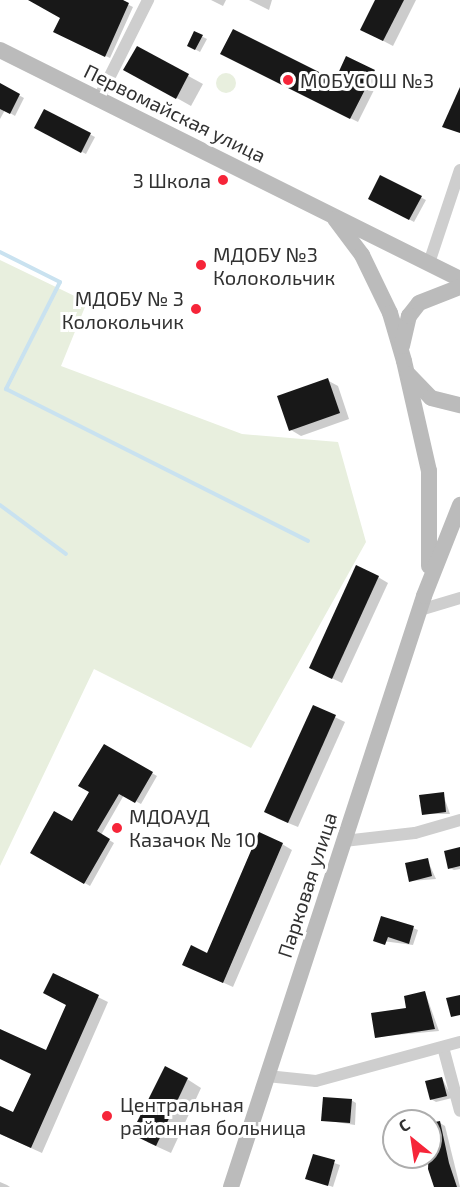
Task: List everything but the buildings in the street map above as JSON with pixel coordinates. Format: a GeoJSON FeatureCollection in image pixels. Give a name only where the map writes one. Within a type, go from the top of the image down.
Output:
{"type":"FeatureCollection","features":[{"type":"Feature","properties":{"kind":"main road","name":"Первомайская улица"},"geometry":{"type":"LineString","coordinates":[[0,50],[460,279]]}},
{"type":"Feature","properties":{"kind":"main road","name":"Первомайская улица"},"geometry":{"type":"LineString","coordinates":[[330,214],[362,255],[390,313],[404,361]]}},
{"type":"Feature","properties":{"kind":"main road"},"geometry":{"type":"LineString","coordinates":[[460,287],[419,303],[403,332],[404,361],[418,387],[431,398],[460,405]]}},
{"type":"Feature","properties":{"kind":"main road","name":"Парковая улица"},"geometry":{"type":"LineString","coordinates":[[404,361],[432,499],[422,603]]}},
{"type":"Feature","properties":{"kind":"main road","name":"Парковая улица"},"geometry":{"type":"LineString","coordinates":[[231,1187],[422,603],[460,506]]}},
{"type":"Feature","properties":{"kind":"street"},"geometry":{"type":"LineString","coordinates":[[99,98],[148,0]]}},
{"type":"Feature","properties":{"kind":"street"},"geometry":{"type":"LineString","coordinates":[[429,263],[460,170]]}},
{"type":"Feature","properties":{"kind":"street"},"geometry":{"type":"LineString","coordinates":[[422,603],[460,598]]}},
{"type":"Feature","properties":{"kind":"street"},"geometry":{"type":"LineString","coordinates":[[344,841],[415,833],[460,820]]}},
{"type":"Feature","properties":{"kind":"street"},"geometry":{"type":"LineString","coordinates":[[267,1076],[316,1081],[460,1042]]}},
{"type":"Feature","properties":{"kind":"street"},"geometry":{"type":"LineString","coordinates":[[443,1047],[460,1111]]}},
{"type":"Feature","properties":{"kind":"green space"},"geometry":{"type":"Polygon","coordinates":[[[222,73],[230,73],[236,79],[236,87],[230,93],[222,93],[216,87],[216,79],[222,73]]]}},
{"type":"Feature","properties":{"kind":"green space"},"geometry":{"type":"Polygon","coordinates":[[[0,260],[87,302],[61,366],[242,434],[338,442],[366,542],[251,748],[94,669],[0,866],[0,260]]]}},
{"type":"Feature","properties":{"kind":"waterway"},"geometry":{"type":"LineString","coordinates":[[0,252],[60,282],[6,389],[308,541]]}},
{"type":"Feature","properties":{"kind":"waterway"},"geometry":{"type":"LineString","coordinates":[[0,505],[66,554]]}},
{"type":"Feature","properties":{"kind":"place","name":"МОБУСОШ №3"},"geometry":{"type":"Point","coordinates":[288,80]}},
{"type":"Feature","properties":{"kind":"place","name":"3 Школа"},"geometry":{"type":"Point","coordinates":[223,180]}},
{"type":"Feature","properties":{"kind":"place","name":"МДОБУ №3 Колокольчик"},"geometry":{"type":"Point","coordinates":[201,265]}},
{"type":"Feature","properties":{"kind":"place","name":"МДОБУ № 3 Колокольчик"},"geometry":{"type":"Point","coordinates":[196,309]}},
{"type":"Feature","properties":{"kind":"place","name":"МДОАУД Казачок № 10"},"geometry":{"type":"Point","coordinates":[117,828]}},
{"type":"Feature","properties":{"kind":"place","name":"Центральная районная больница"},"geometry":{"type":"Point","coordinates":[107,1116]}}]}
